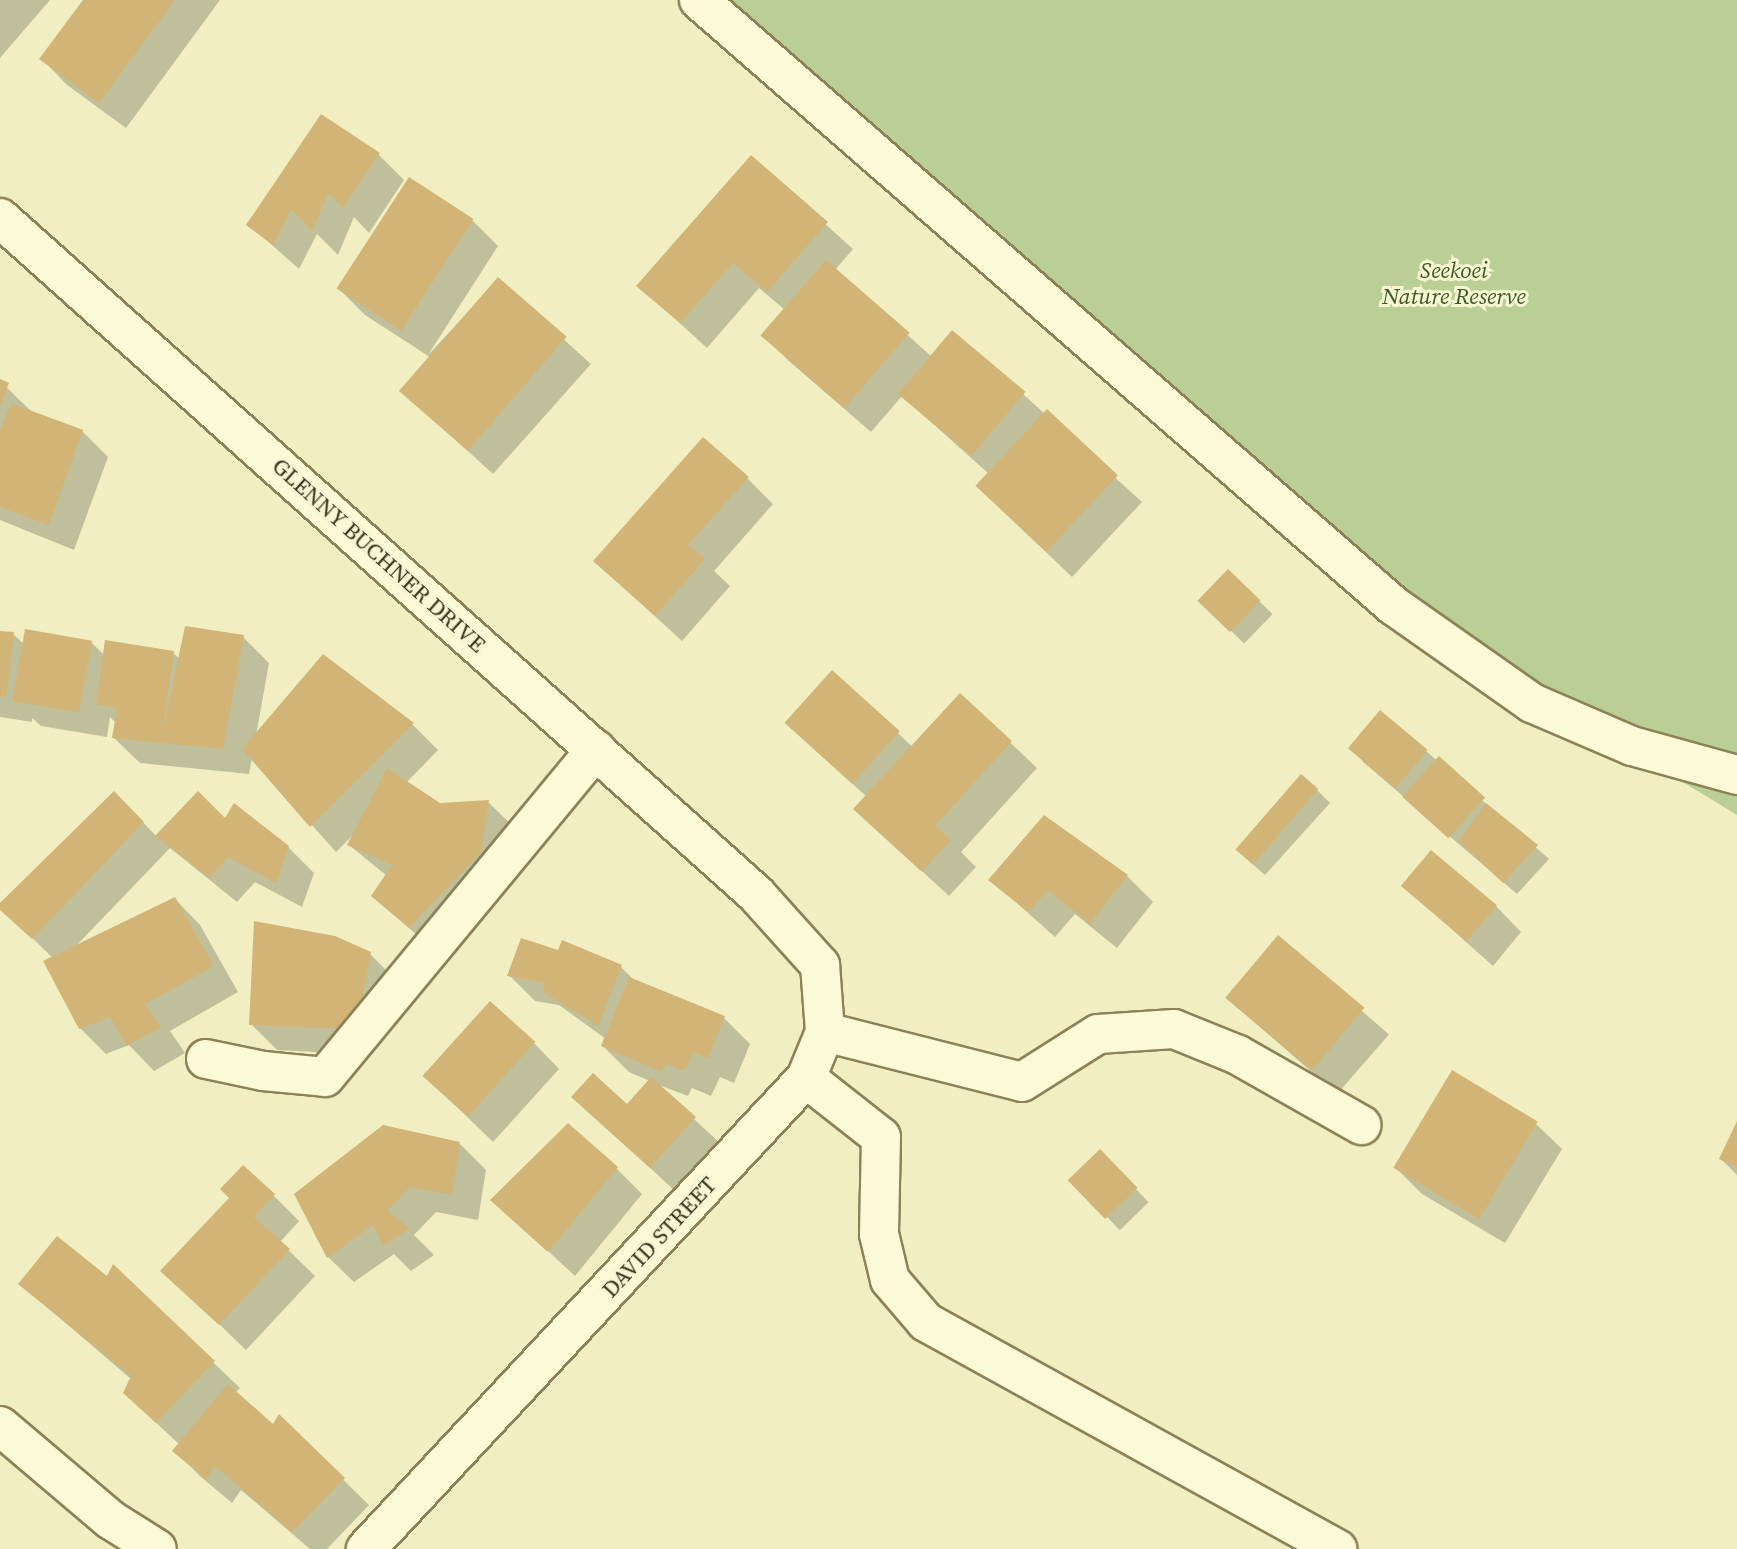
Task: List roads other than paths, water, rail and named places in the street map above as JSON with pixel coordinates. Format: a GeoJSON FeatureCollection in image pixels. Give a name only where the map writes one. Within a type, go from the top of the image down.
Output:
{"type":"FeatureCollection","features":[{"type":"Feature","properties":{"kind":"street"},"geometry":{"type":"LineString","coordinates":[[699,0],[1394,606],[1532,703],[1632,746],[1737,775]]}},
{"type":"Feature","properties":{"kind":"street","name":"GLENNY BUCHNER DRIVE"},"geometry":{"type":"LineString","coordinates":[[0,218],[756,894]]}},
{"type":"Feature","properties":{"kind":"street"},"geometry":{"type":"LineString","coordinates":[[206,1059],[264,1072],[325,1077],[596,749]]}},
{"type":"Feature","properties":{"kind":"street","name":"DAVID STREET"},"geometry":{"type":"LineString","coordinates":[[366,1549],[806,1078],[825,1032],[820,965],[756,894]]}},
{"type":"Feature","properties":{"kind":"street"},"geometry":{"type":"LineString","coordinates":[[825,1032],[1022,1082],[1098,1034],[1174,1028],[1238,1055],[1361,1125]]}},
{"type":"Feature","properties":{"kind":"street"},"geometry":{"type":"LineString","coordinates":[[806,1078],[881,1137],[879,1234],[890,1280],[926,1322],[1338,1549]]}},
{"type":"Feature","properties":{"kind":"street"},"geometry":{"type":"LineString","coordinates":[[0,1426],[111,1520],[157,1549]]}},
{"type":"Feature","properties":{"kind":"park label","name":"Seekoei Nature Reserve"},"geometry":{"type":"Point","coordinates":[1454,283]}}]}
